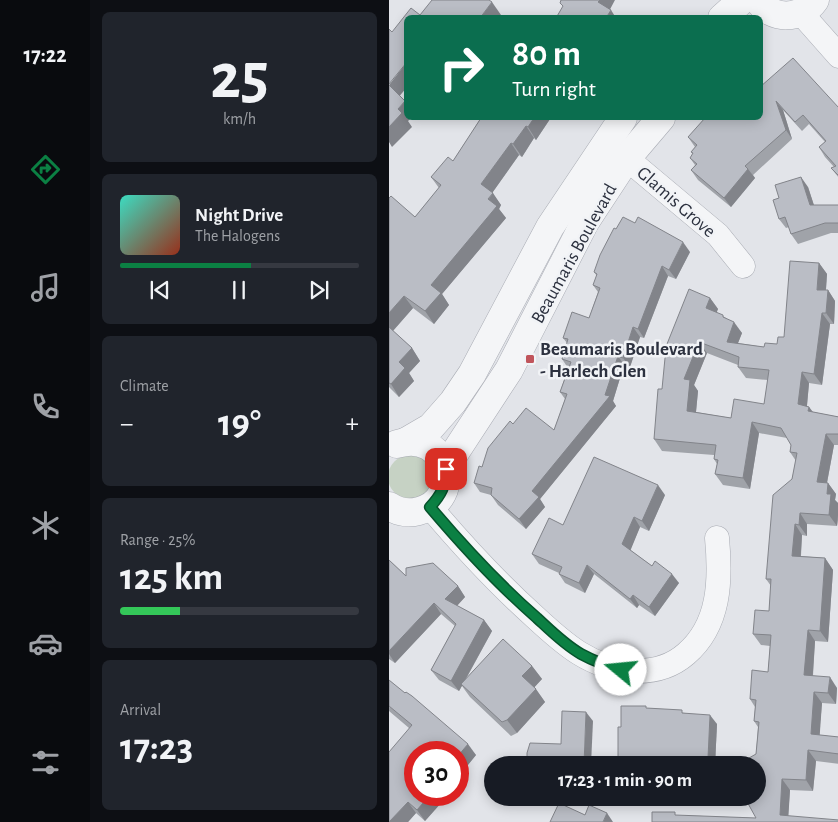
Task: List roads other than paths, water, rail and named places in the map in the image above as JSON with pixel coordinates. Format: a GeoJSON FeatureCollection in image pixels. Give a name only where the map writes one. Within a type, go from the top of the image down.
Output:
{"type":"FeatureCollection","features":[{"type":"Feature","properties":{"kind":"street"},"geometry":{"type":"LineString","coordinates":[[725,15],[742,0]]}},
{"type":"Feature","properties":{"kind":"street"},"geometry":{"type":"LineString","coordinates":[[782,10],[838,56]]}},
{"type":"Feature","properties":{"kind":"street","name":"Beaumaris Boulevard"},"geometry":{"type":"LineString","coordinates":[[398,444],[431,427],[453,402],[472,374],[550,227],[622,120]]}},
{"type":"Feature","properties":{"kind":"street","name":"Beaumaris Boulevard"},"geometry":{"type":"LineString","coordinates":[[430,507],[440,496],[445,486],[446,469],[509,370],[585,222],[627,158],[659,120]]}},
{"type":"Feature","properties":{"kind":"street","name":"Glamis Grove"},"geometry":{"type":"LineString","coordinates":[[606,141],[718,235],[743,266]]}},
{"type":"Feature","properties":{"kind":"street"},"geometry":{"type":"LineString","coordinates":[[398,444],[419,442],[429,447],[438,454],[446,469]]}},
{"type":"Feature","properties":{"kind":"street"},"geometry":{"type":"LineString","coordinates":[[393,513],[416,512],[430,507],[479,563],[555,635],[580,653],[600,664],[632,671],[656,670],[669,666],[687,653],[705,633],[715,608],[719,584],[717,538]]}},
{"type":"Feature","properties":{"kind":"place","name":"Beaumaris Boulevard - Harlech Glen"},"geometry":{"type":"Point","coordinates":[530,359]}}]}
